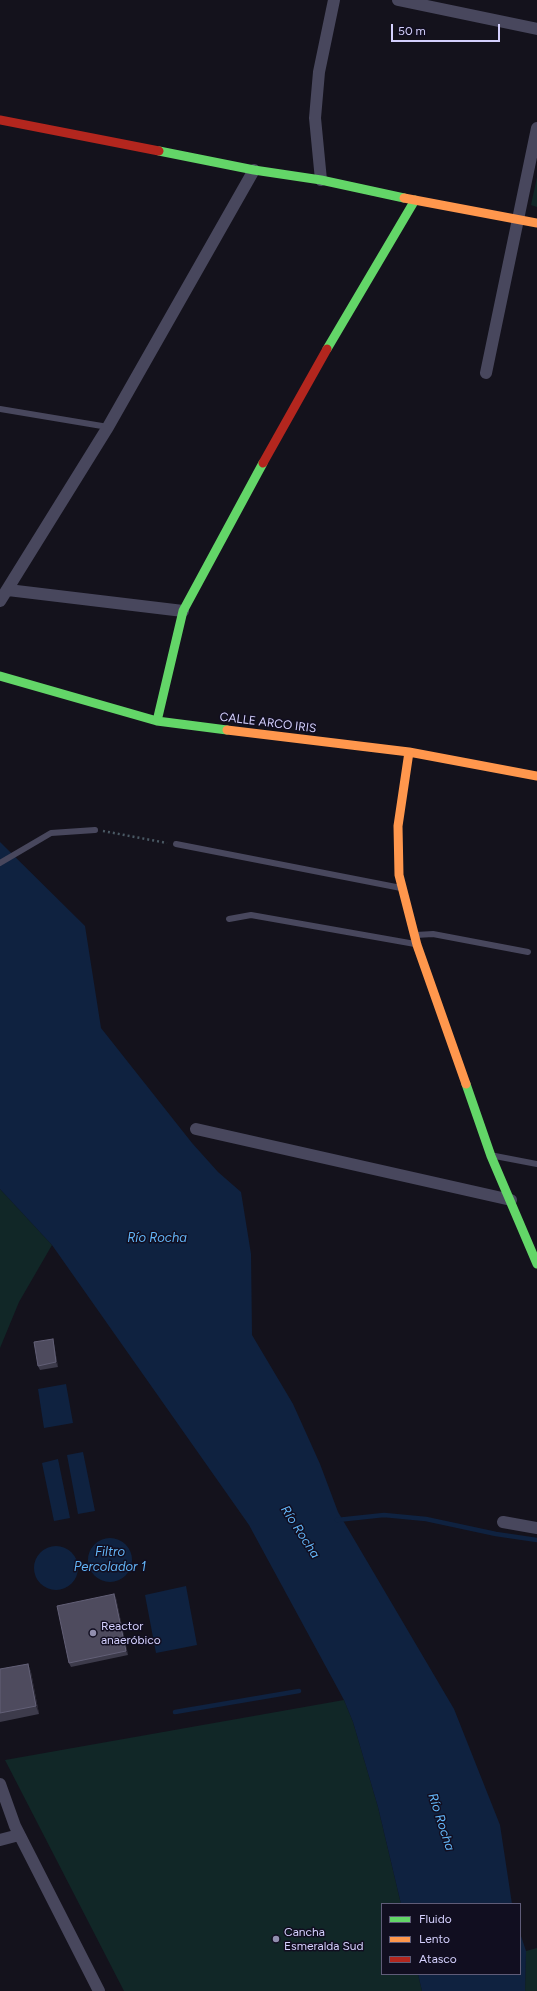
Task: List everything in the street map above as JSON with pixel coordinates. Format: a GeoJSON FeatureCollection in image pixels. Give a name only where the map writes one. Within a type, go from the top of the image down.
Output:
{"type":"FeatureCollection","features":[{"type":"Feature","properties":{"kind":"street"},"geometry":{"type":"LineString","coordinates":[[321,180],[315,118],[319,72],[334,0]]}},
{"type":"Feature","properties":{"kind":"street"},"geometry":{"type":"LineString","coordinates":[[398,0],[537,29]]}},
{"type":"Feature","properties":{"kind":"street"},"geometry":{"type":"LineString","coordinates":[[0,120],[254,170],[321,180],[415,200],[537,223]]}},
{"type":"Feature","properties":{"kind":"street"},"geometry":{"type":"LineString","coordinates":[[486,373],[537,128]]}},
{"type":"Feature","properties":{"kind":"street"},"geometry":{"type":"LineString","coordinates":[[0,601],[108,427],[254,170]]}},
{"type":"Feature","properties":{"kind":"street"},"geometry":{"type":"LineString","coordinates":[[157,721],[183,611],[299,397],[415,200]]}},
{"type":"Feature","properties":{"kind":"street"},"geometry":{"type":"LineString","coordinates":[[8,590],[183,611]]}},
{"type":"Feature","properties":{"kind":"street","name":"CALLE ARCO IRIS"},"geometry":{"type":"LineString","coordinates":[[0,676],[157,721],[410,752],[537,776]]}},
{"type":"Feature","properties":{"kind":"street"},"geometry":{"type":"LineString","coordinates":[[410,752],[398,826],[399,875],[402,889],[417,945],[491,1156],[537,1264]]}},
{"type":"Feature","properties":{"kind":"street"},"geometry":{"type":"LineString","coordinates":[[196,1128],[511,1200]]}},
{"type":"Feature","properties":{"kind":"street"},"geometry":{"type":"LineString","coordinates":[[503,1522],[537,1528]]}},
{"type":"Feature","properties":{"kind":"street"},"geometry":{"type":"LineString","coordinates":[[0,1784],[20,1835],[99,1991]]}},
{"type":"Feature","properties":{"kind":"street"},"geometry":{"type":"LineString","coordinates":[[0,1840],[20,1835]]}},
{"type":"Feature","properties":{"kind":"lane"},"geometry":{"type":"LineString","coordinates":[[0,408],[108,427]]}},
{"type":"Feature","properties":{"kind":"lane"},"geometry":{"type":"LineString","coordinates":[[0,864],[51,833],[95,830]]}},
{"type":"Feature","properties":{"kind":"lane"},"geometry":{"type":"LineString","coordinates":[[176,844],[402,889]]}},
{"type":"Feature","properties":{"kind":"lane"},"geometry":{"type":"LineString","coordinates":[[229,919],[251,916],[417,945]]}},
{"type":"Feature","properties":{"kind":"lane"},"geometry":{"type":"LineString","coordinates":[[414,935],[433,934],[528,952]]}},
{"type":"Feature","properties":{"kind":"lane"},"geometry":{"type":"LineString","coordinates":[[491,1156],[537,1164]]}},
{"type":"Feature","properties":{"kind":"path"},"geometry":{"type":"LineString","coordinates":[[95,830],[176,844]]}},
{"type":"Feature","properties":{"kind":"green space"},"geometry":{"type":"Polygon","coordinates":[[[537,177],[537,207],[531,205],[537,177]]]}},
{"type":"Feature","properties":{"kind":"green space"},"geometry":{"type":"Polygon","coordinates":[[[0,1189],[52,1245],[19,1302],[0,1348],[0,1189]]]}},
{"type":"Feature","properties":{"kind":"green space"},"geometry":{"type":"Polygon","coordinates":[[[344,1700],[353,1722],[378,1807],[401,1903],[381,1903],[381,1975],[418,1975],[422,1991],[124,1991],[5,1760],[344,1700]]]}},
{"type":"Feature","properties":{"kind":"green space"},"geometry":{"type":"Polygon","coordinates":[[[537,1948],[537,1991],[525,1991],[526,1951],[537,1948]]]}},
{"type":"Feature","properties":{"kind":"water","name":"Río Rocha"},"geometry":{"type":"Polygon","coordinates":[[[0,842],[85,926],[101,1028],[192,1143],[218,1172],[241,1192],[251,1254],[252,1335],[293,1404],[320,1464],[338,1512],[454,1709],[500,1825],[512,1903],[401,1903],[378,1807],[353,1722],[344,1700],[249,1525],[52,1245],[0,1189],[0,842]]]}},
{"type":"Feature","properties":{"kind":"water"},"geometry":{"type":"Polygon","coordinates":[[[66,1384],[73,1423],[44,1428],[38,1389],[66,1384]]]}},
{"type":"Feature","properties":{"kind":"water"},"geometry":{"type":"Polygon","coordinates":[[[83,1452],[95,1511],[78,1514],[67,1455],[83,1452]]]}},
{"type":"Feature","properties":{"kind":"water"},"geometry":{"type":"Polygon","coordinates":[[[58,1459],[70,1518],[54,1521],[42,1463],[58,1459]]]}},
{"type":"Feature","properties":{"kind":"water","name":"Filtro Percolador 1"},"geometry":{"type":"Polygon","coordinates":[[[106,1538],[114,1538],[126,1544],[132,1556],[132,1564],[126,1576],[114,1582],[106,1582],[94,1576],[88,1564],[88,1556],[94,1544],[106,1538]]]}},
{"type":"Feature","properties":{"kind":"water"},"geometry":{"type":"Polygon","coordinates":[[[52,1546],[60,1546],[72,1552],[78,1564],[78,1572],[72,1584],[60,1590],[52,1590],[40,1584],[34,1572],[34,1564],[40,1552],[52,1546]]]}},
{"type":"Feature","properties":{"kind":"water"},"geometry":{"type":"Polygon","coordinates":[[[186,1586],[197,1645],[156,1653],[145,1595],[186,1586]]]}},
{"type":"Feature","properties":{"kind":"water"},"geometry":{"type":"Polygon","coordinates":[[[521,1936],[526,1951],[525,1991],[422,1991],[418,1975],[521,1975],[521,1936]]]}},
{"type":"Feature","properties":{"kind":"building"},"geometry":{"type":"Polygon","coordinates":[[[53,1339],[56,1362],[38,1366],[34,1342],[53,1339]]]}},
{"type":"Feature","properties":{"kind":"building","name":"Reactor anaeróbico"},"geometry":{"type":"Polygon","coordinates":[[[114,1594],[126,1651],[69,1663],[57,1606],[114,1594]]]}},
{"type":"Feature","properties":{"kind":"building"},"geometry":{"type":"Polygon","coordinates":[[[28,1664],[36,1706],[0,1713],[0,1669],[28,1664]]]}},
{"type":"Feature","properties":{"kind":"waterway"},"geometry":{"type":"LineString","coordinates":[[337,1520],[384,1515],[426,1519],[496,1534],[537,1540]]}},
{"type":"Feature","properties":{"kind":"waterway"},"geometry":{"type":"LineString","coordinates":[[175,1712],[299,1691]]}},
{"type":"Feature","properties":{"kind":"traffic: fast"},"geometry":{"type":"LineString","coordinates":[[159,151],[254,170],[321,180],[404,198]]}},
{"type":"Feature","properties":{"kind":"traffic: fast"},"geometry":{"type":"LineString","coordinates":[[327,349],[415,200]]}},
{"type":"Feature","properties":{"kind":"traffic: fast"},"geometry":{"type":"LineString","coordinates":[[157,721],[183,611],[263,463]]}},
{"type":"Feature","properties":{"kind":"traffic: fast"},"geometry":{"type":"LineString","coordinates":[[0,676],[157,721],[227,730]]}},
{"type":"Feature","properties":{"kind":"traffic: fast"},"geometry":{"type":"LineString","coordinates":[[466,1084],[491,1156],[537,1264]]}},
{"type":"Feature","properties":{"kind":"traffic: slow"},"geometry":{"type":"LineString","coordinates":[[404,198],[537,223]]}},
{"type":"Feature","properties":{"kind":"traffic: slow"},"geometry":{"type":"LineString","coordinates":[[227,730],[409,752],[537,776]]}},
{"type":"Feature","properties":{"kind":"traffic: slow"},"geometry":{"type":"LineString","coordinates":[[409,752],[398,826],[399,875],[417,945],[466,1084]]}},
{"type":"Feature","properties":{"kind":"traffic: jam"},"geometry":{"type":"LineString","coordinates":[[0,120],[159,151]]}},
{"type":"Feature","properties":{"kind":"traffic: jam"},"geometry":{"type":"LineString","coordinates":[[263,463],[327,349]]}},
{"type":"Feature","properties":{"kind":"place","name":"Reactor anaeróbico"},"geometry":{"type":"Point","coordinates":[93,1633]}},
{"type":"Feature","properties":{"kind":"place","name":"Cancha Esmeralda Sud"},"geometry":{"type":"Point","coordinates":[276,1939]}}]}
